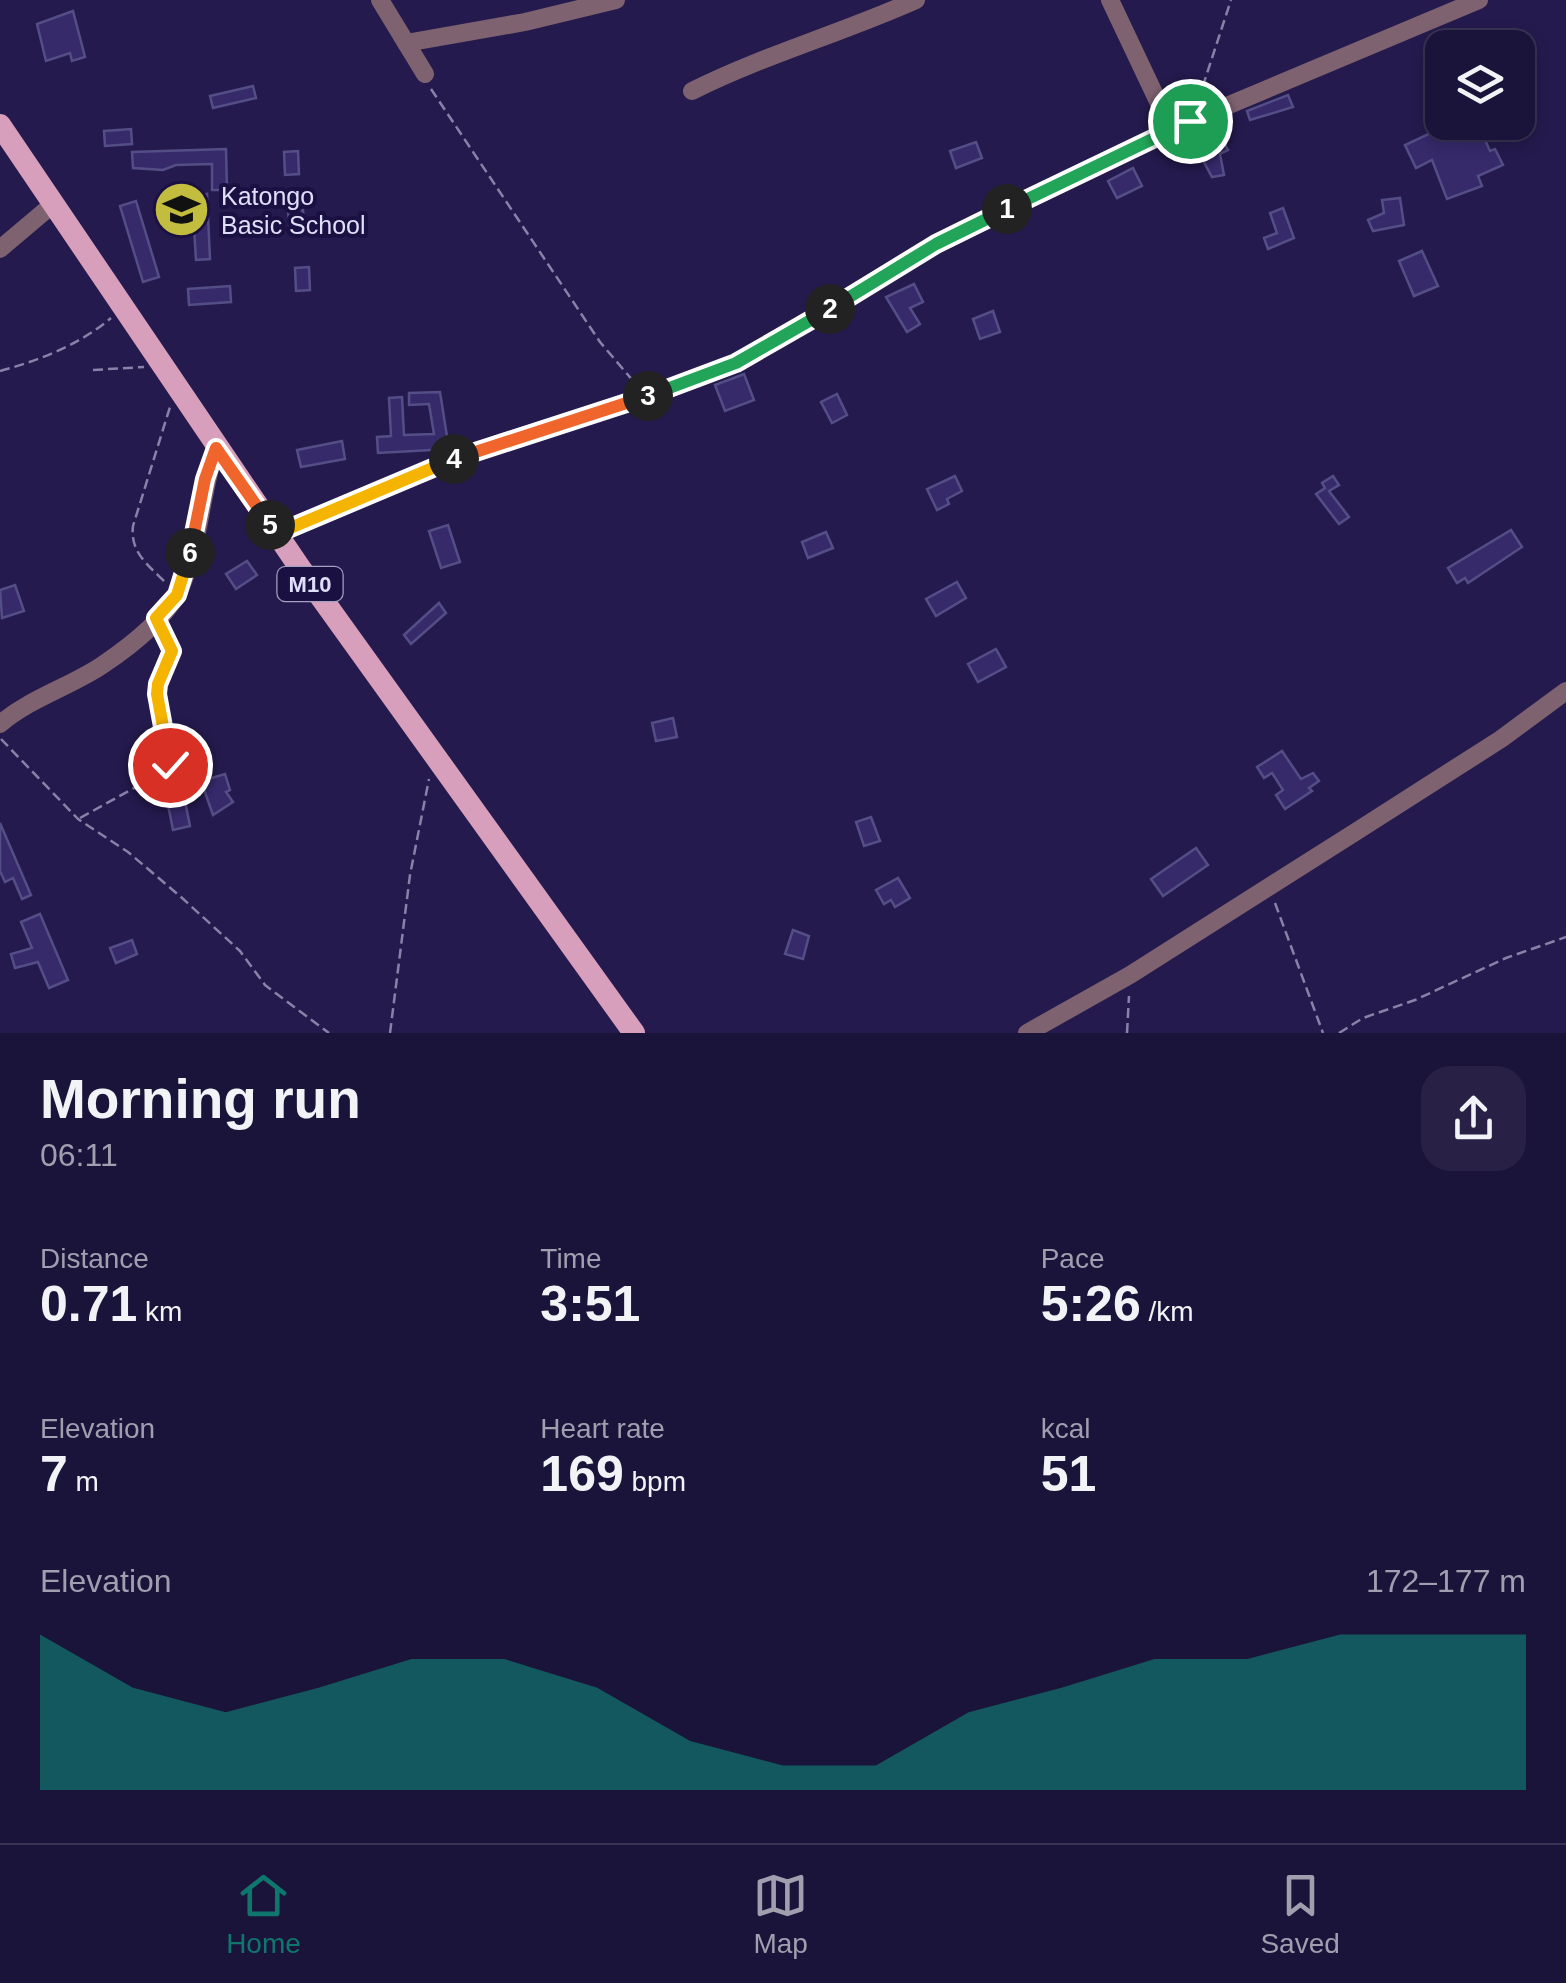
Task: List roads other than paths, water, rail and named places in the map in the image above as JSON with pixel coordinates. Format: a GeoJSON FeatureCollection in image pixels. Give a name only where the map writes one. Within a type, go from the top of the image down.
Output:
{"type":"FeatureCollection","features":[{"type":"Feature","properties":{"kind":"main road","name":"M10"},"geometry":{"type":"LineString","coordinates":[[0,125],[276,534],[433,758],[634,1033]]}},
{"type":"Feature","properties":{"kind":"street"},"geometry":{"type":"LineString","coordinates":[[380,0],[425,74]]}},
{"type":"Feature","properties":{"kind":"street"},"geometry":{"type":"LineString","coordinates":[[406,43],[524,22],[616,0]]}},
{"type":"Feature","properties":{"kind":"street"},"geometry":{"type":"LineString","coordinates":[[692,91],[916,0]]}},
{"type":"Feature","properties":{"kind":"street"},"geometry":{"type":"LineString","coordinates":[[1110,0],[1172,131]]}},
{"type":"Feature","properties":{"kind":"street"},"geometry":{"type":"LineString","coordinates":[[276,534],[478,450],[736,363],[936,244],[1190,121],[1480,0]]}},
{"type":"Feature","properties":{"kind":"street"},"geometry":{"type":"LineString","coordinates":[[0,249],[52,205]]}},
{"type":"Feature","properties":{"kind":"street"},"geometry":{"type":"LineString","coordinates":[[0,724],[114,658],[177,595],[216,448]]}},
{"type":"Feature","properties":{"kind":"street"},"geometry":{"type":"LineString","coordinates":[[1028,1033],[1130,975],[1487,748],[1566,691]]}},
{"type":"Feature","properties":{"kind":"place","name":"Katongo Basic School"},"geometry":{"type":"Point","coordinates":[182,210]}}]}
